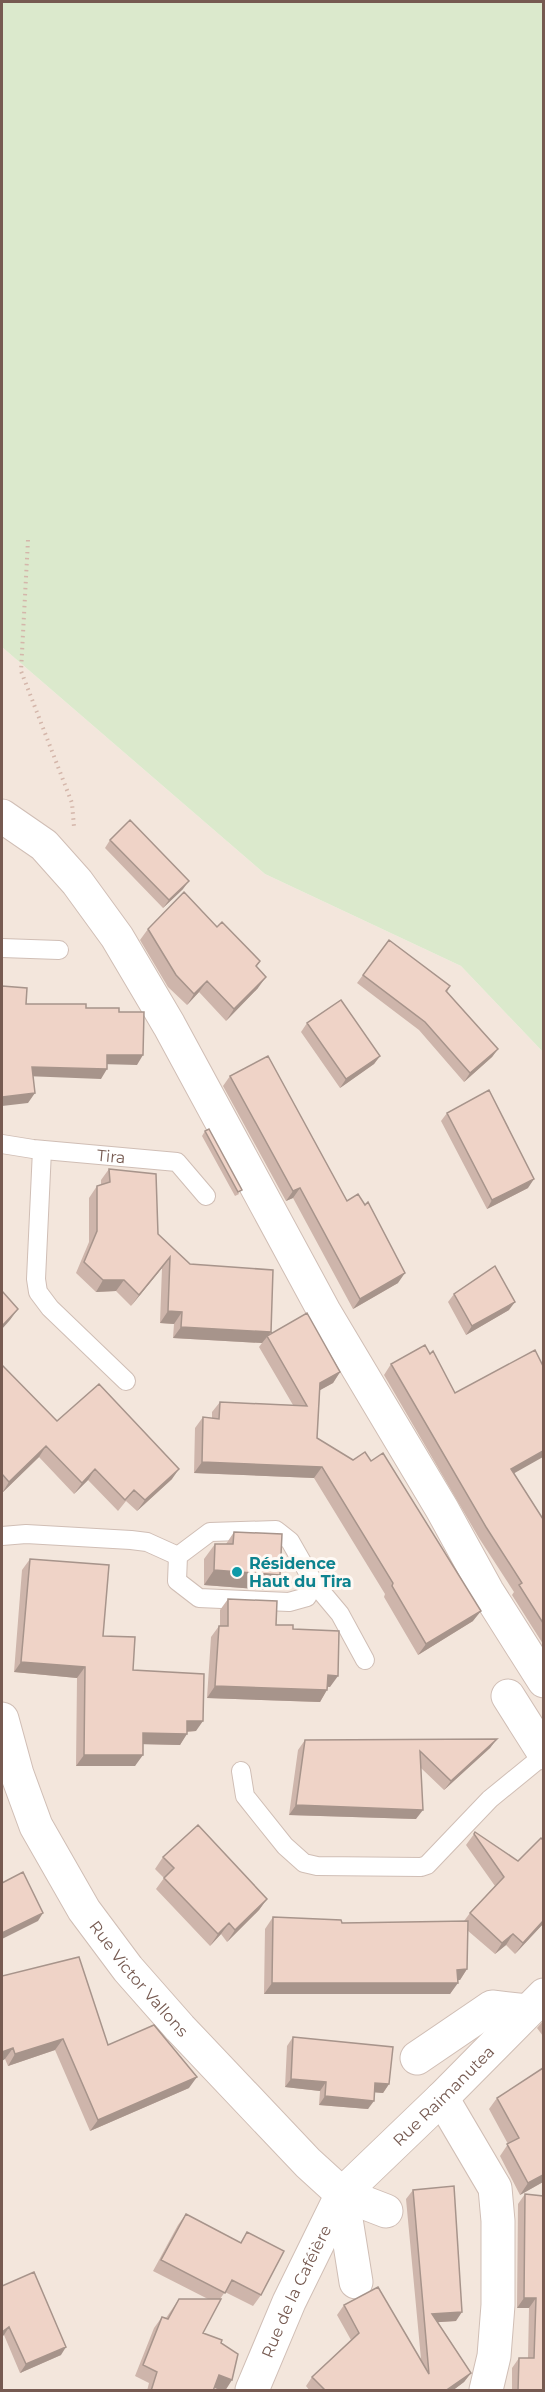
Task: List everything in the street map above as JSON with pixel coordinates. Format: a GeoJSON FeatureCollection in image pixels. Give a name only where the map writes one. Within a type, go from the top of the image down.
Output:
{"type":"FeatureCollection","features":[{"type":"Feature","properties":{"kind":"street"},"geometry":{"type":"LineString","coordinates":[[2,816],[44,845],[77,882],[117,937],[169,1024],[326,1313],[543,1681]]}},
{"type":"Feature","properties":{"kind":"street"},"geometry":{"type":"LineString","coordinates":[[508,1696],[543,1754]]}},
{"type":"Feature","properties":{"kind":"street","name":"Rue Victor Vallons"},"geometry":{"type":"LineString","coordinates":[[2,1719],[17,1774],[36,1826],[84,1910],[128,1969],[180,2028],[293,2147],[342,2194]]}},
{"type":"Feature","properties":{"kind":"street"},"geometry":{"type":"LineString","coordinates":[[417,2058],[492,2007],[535,2003]]}},
{"type":"Feature","properties":{"kind":"street","name":"Rue Raimanutea"},"geometry":{"type":"LineString","coordinates":[[342,2194],[442,2098],[535,2003]]}},
{"type":"Feature","properties":{"kind":"street"},"geometry":{"type":"LineString","coordinates":[[442,2098],[495,2188],[498,2221],[498,2305],[494,2356],[486,2391]]}},
{"type":"Feature","properties":{"kind":"street"},"geometry":{"type":"LineString","coordinates":[[342,2194],[386,2211]]}},
{"type":"Feature","properties":{"kind":"street"},"geometry":{"type":"LineString","coordinates":[[342,2194],[356,2282]]}},
{"type":"Feature","properties":{"kind":"street","name":"Rue de la Caféière"},"geometry":{"type":"LineString","coordinates":[[252,2391],[289,2302],[342,2194]]}},
{"type":"Feature","properties":{"kind":"lane"},"geometry":{"type":"LineString","coordinates":[[2,948],[59,950]]}},
{"type":"Feature","properties":{"kind":"lane","name":"Tira"},"geometry":{"type":"LineString","coordinates":[[2,1144],[42,1150],[177,1162],[206,1196]]}},
{"type":"Feature","properties":{"kind":"lane"},"geometry":{"type":"LineString","coordinates":[[42,1150],[36,1279],[38,1292],[50,1308],[126,1381]]}},
{"type":"Feature","properties":{"kind":"lane"},"geometry":{"type":"LineString","coordinates":[[177,1556],[210,1532],[276,1530],[290,1541],[314,1583],[340,1614],[365,1660]]}},
{"type":"Feature","properties":{"kind":"lane"},"geometry":{"type":"LineString","coordinates":[[2,1536],[26,1534],[130,1540],[147,1542],[177,1556]]}},
{"type":"Feature","properties":{"kind":"lane"},"geometry":{"type":"LineString","coordinates":[[177,1556],[177,1581],[199,1598],[289,1602],[307,1597],[314,1583]]}},
{"type":"Feature","properties":{"kind":"lane"},"geometry":{"type":"LineString","coordinates":[[241,1771],[245,1796],[285,1846],[304,1863],[317,1866],[421,1867],[427,1865],[490,1799],[543,1754]]}},
{"type":"Feature","properties":{"kind":"path"},"geometry":{"type":"LineString","coordinates":[[28,540],[21,671],[72,803],[77,882]]}},
{"type":"Feature","properties":{"kind":"shaded area"},"geometry":{"type":"Polygon","coordinates":[[[2,647],[265,874],[461,966],[543,1052],[543,2390],[2,2390],[2,647]]]}},
{"type":"Feature","properties":{"kind":"green space"},"geometry":{"type":"Polygon","coordinates":[[[2,2],[543,2],[543,1052],[461,966],[265,874],[2,647],[2,2]]]}},
{"type":"Feature","properties":{"kind":"building"},"geometry":{"type":"Polygon","coordinates":[[[130,820],[189,881],[169,900],[110,840],[130,820]]]}},
{"type":"Feature","properties":{"kind":"building"},"geometry":{"type":"Polygon","coordinates":[[[184,892],[217,927],[222,922],[260,961],[256,966],[266,977],[234,1009],[207,981],[194,994],[176,975],[148,929],[184,892]]]}},
{"type":"Feature","properties":{"kind":"building"},"geometry":{"type":"Polygon","coordinates":[[[389,940],[450,986],[446,991],[498,1049],[470,1073],[425,1022],[363,975],[389,940]]]}},
{"type":"Feature","properties":{"kind":"building"},"geometry":{"type":"Polygon","coordinates":[[[2,986],[27,988],[26,1004],[86,1004],[86,1008],[119,1008],[119,1012],[144,1012],[143,1055],[107,1055],[107,1069],[32,1067],[35,1093],[2,1097],[2,986]]]}},
{"type":"Feature","properties":{"kind":"building"},"geometry":{"type":"Polygon","coordinates":[[[341,1000],[380,1056],[346,1079],[307,1023],[341,1000]]]}},
{"type":"Feature","properties":{"kind":"building"},"geometry":{"type":"Polygon","coordinates":[[[268,1056],[347,1201],[358,1194],[365,1205],[368,1202],[405,1273],[360,1299],[300,1188],[293,1191],[230,1076],[268,1056]]]}},
{"type":"Feature","properties":{"kind":"building"},"geometry":{"type":"Polygon","coordinates":[[[489,1090],[534,1179],[492,1200],[447,1113],[489,1090]]]}},
{"type":"Feature","properties":{"kind":"building"},"geometry":{"type":"Polygon","coordinates":[[[209,1129],[242,1190],[238,1192],[205,1131],[209,1129]]]}},
{"type":"Feature","properties":{"kind":"building"},"geometry":{"type":"Polygon","coordinates":[[[109,1169],[156,1174],[158,1234],[190,1264],[273,1270],[271,1332],[181,1327],[182,1312],[168,1311],[170,1257],[139,1295],[124,1280],[103,1280],[84,1262],[97,1231],[97,1186],[110,1182],[109,1169]]]}},
{"type":"Feature","properties":{"kind":"building"},"geometry":{"type":"Polygon","coordinates":[[[495,1266],[515,1302],[472,1326],[454,1294],[495,1266]]]}},
{"type":"Feature","properties":{"kind":"building"},"geometry":{"type":"Polygon","coordinates":[[[2,1291],[18,1309],[2,1326],[2,1291]]]}},
{"type":"Feature","properties":{"kind":"building"},"geometry":{"type":"Polygon","coordinates":[[[307,1313],[340,1372],[320,1383],[317,1438],[353,1460],[365,1452],[371,1461],[383,1453],[481,1611],[426,1644],[392,1586],[393,1583],[322,1467],[202,1462],[203,1417],[219,1419],[220,1402],[307,1406],[267,1336],[307,1313]]]}},
{"type":"Feature","properties":{"kind":"building"},"geometry":{"type":"Polygon","coordinates":[[[425,1345],[430,1354],[433,1351],[455,1393],[535,1350],[543,1366],[543,1451],[511,1469],[543,1519],[543,1623],[519,1585],[522,1583],[486,1527],[391,1364],[425,1345]]]}},
{"type":"Feature","properties":{"kind":"building"},"geometry":{"type":"Polygon","coordinates":[[[2,1365],[57,1421],[99,1384],[179,1469],[145,1500],[134,1490],[125,1500],[95,1469],[82,1483],[46,1446],[9,1482],[2,1474],[2,1365]]]}},
{"type":"Feature","properties":{"kind":"building"},"geometry":{"type":"Polygon","coordinates":[[[234,1532],[282,1534],[280,1575],[214,1570],[215,1544],[233,1544],[234,1532]]]}},
{"type":"Feature","properties":{"kind":"building"},"geometry":{"type":"Polygon","coordinates":[[[30,1559],[109,1565],[103,1636],[135,1637],[133,1670],[204,1674],[203,1721],[187,1721],[187,1734],[143,1733],[143,1755],[84,1755],[85,1667],[21,1662],[30,1559]]]}},
{"type":"Feature","properties":{"kind":"building"},"geometry":{"type":"Polygon","coordinates":[[[228,1599],[277,1601],[276,1625],[293,1625],[293,1629],[339,1631],[338,1676],[328,1675],[327,1690],[215,1686],[219,1626],[228,1626],[228,1599]]]}},
{"type":"Feature","properties":{"kind":"building"},"geometry":{"type":"Polygon","coordinates":[[[497,1739],[451,1781],[420,1751],[423,1810],[296,1805],[305,1740],[497,1739]]]}},
{"type":"Feature","properties":{"kind":"building"},"geometry":{"type":"Polygon","coordinates":[[[198,1825],[267,1899],[235,1930],[229,1923],[218,1934],[164,1878],[174,1868],[163,1857],[198,1825]]]}},
{"type":"Feature","properties":{"kind":"building"},"geometry":{"type":"Polygon","coordinates":[[[475,1832],[518,1861],[541,1838],[543,1840],[543,1921],[523,1943],[513,1934],[502,1943],[470,1913],[504,1877],[474,1834],[475,1832]]]}},
{"type":"Feature","properties":{"kind":"building"},"geometry":{"type":"Polygon","coordinates":[[[23,1872],[43,1913],[2,1933],[2,1883],[23,1872]]]}},
{"type":"Feature","properties":{"kind":"building"},"geometry":{"type":"Polygon","coordinates":[[[273,1917],[341,1920],[342,1923],[468,1921],[467,1969],[457,1970],[458,1983],[272,1983],[273,1917]]]}},
{"type":"Feature","properties":{"kind":"building"},"geometry":{"type":"Polygon","coordinates":[[[79,1957],[108,2045],[154,2025],[197,2077],[98,2120],[63,2039],[15,2054],[13,2048],[2,2052],[2,1976],[79,1957]]]}},
{"type":"Feature","properties":{"kind":"building"},"geometry":{"type":"Polygon","coordinates":[[[293,2037],[393,2047],[389,2084],[375,2083],[374,2101],[325,2096],[326,2082],[291,2079],[293,2037]]]}},
{"type":"Feature","properties":{"kind":"building"},"geometry":{"type":"Polygon","coordinates":[[[543,2068],[543,2175],[528,2183],[507,2144],[519,2138],[497,2098],[543,2068]]]}},
{"type":"Feature","properties":{"kind":"building"},"geometry":{"type":"Polygon","coordinates":[[[454,2186],[462,2312],[432,2314],[471,2373],[445,2391],[326,2391],[312,2377],[359,2333],[344,2305],[378,2287],[429,2374],[413,2190],[454,2186]]]}},
{"type":"Feature","properties":{"kind":"building"},"geometry":{"type":"Polygon","coordinates":[[[525,2194],[543,2196],[543,2391],[518,2391],[519,2358],[534,2358],[536,2298],[524,2298],[525,2194]]]}},
{"type":"Feature","properties":{"kind":"building"},"geometry":{"type":"Polygon","coordinates":[[[186,2214],[241,2243],[247,2232],[284,2251],[261,2295],[232,2280],[225,2293],[161,2260],[186,2214]]]}},
{"type":"Feature","properties":{"kind":"building"},"geometry":{"type":"Polygon","coordinates":[[[34,2272],[66,2347],[26,2364],[9,2327],[2,2332],[2,2286],[34,2272]]]}},
{"type":"Feature","properties":{"kind":"building"},"geometry":{"type":"Polygon","coordinates":[[[179,2299],[221,2299],[203,2333],[222,2340],[221,2343],[238,2354],[232,2380],[219,2375],[213,2391],[151,2391],[157,2372],[143,2365],[162,2317],[168,2319],[179,2299]]]}},
{"type":"Feature","properties":{"kind":"place","name":"Résidence Haut du Tira"},"geometry":{"type":"Point","coordinates":[237,1572]}}]}
